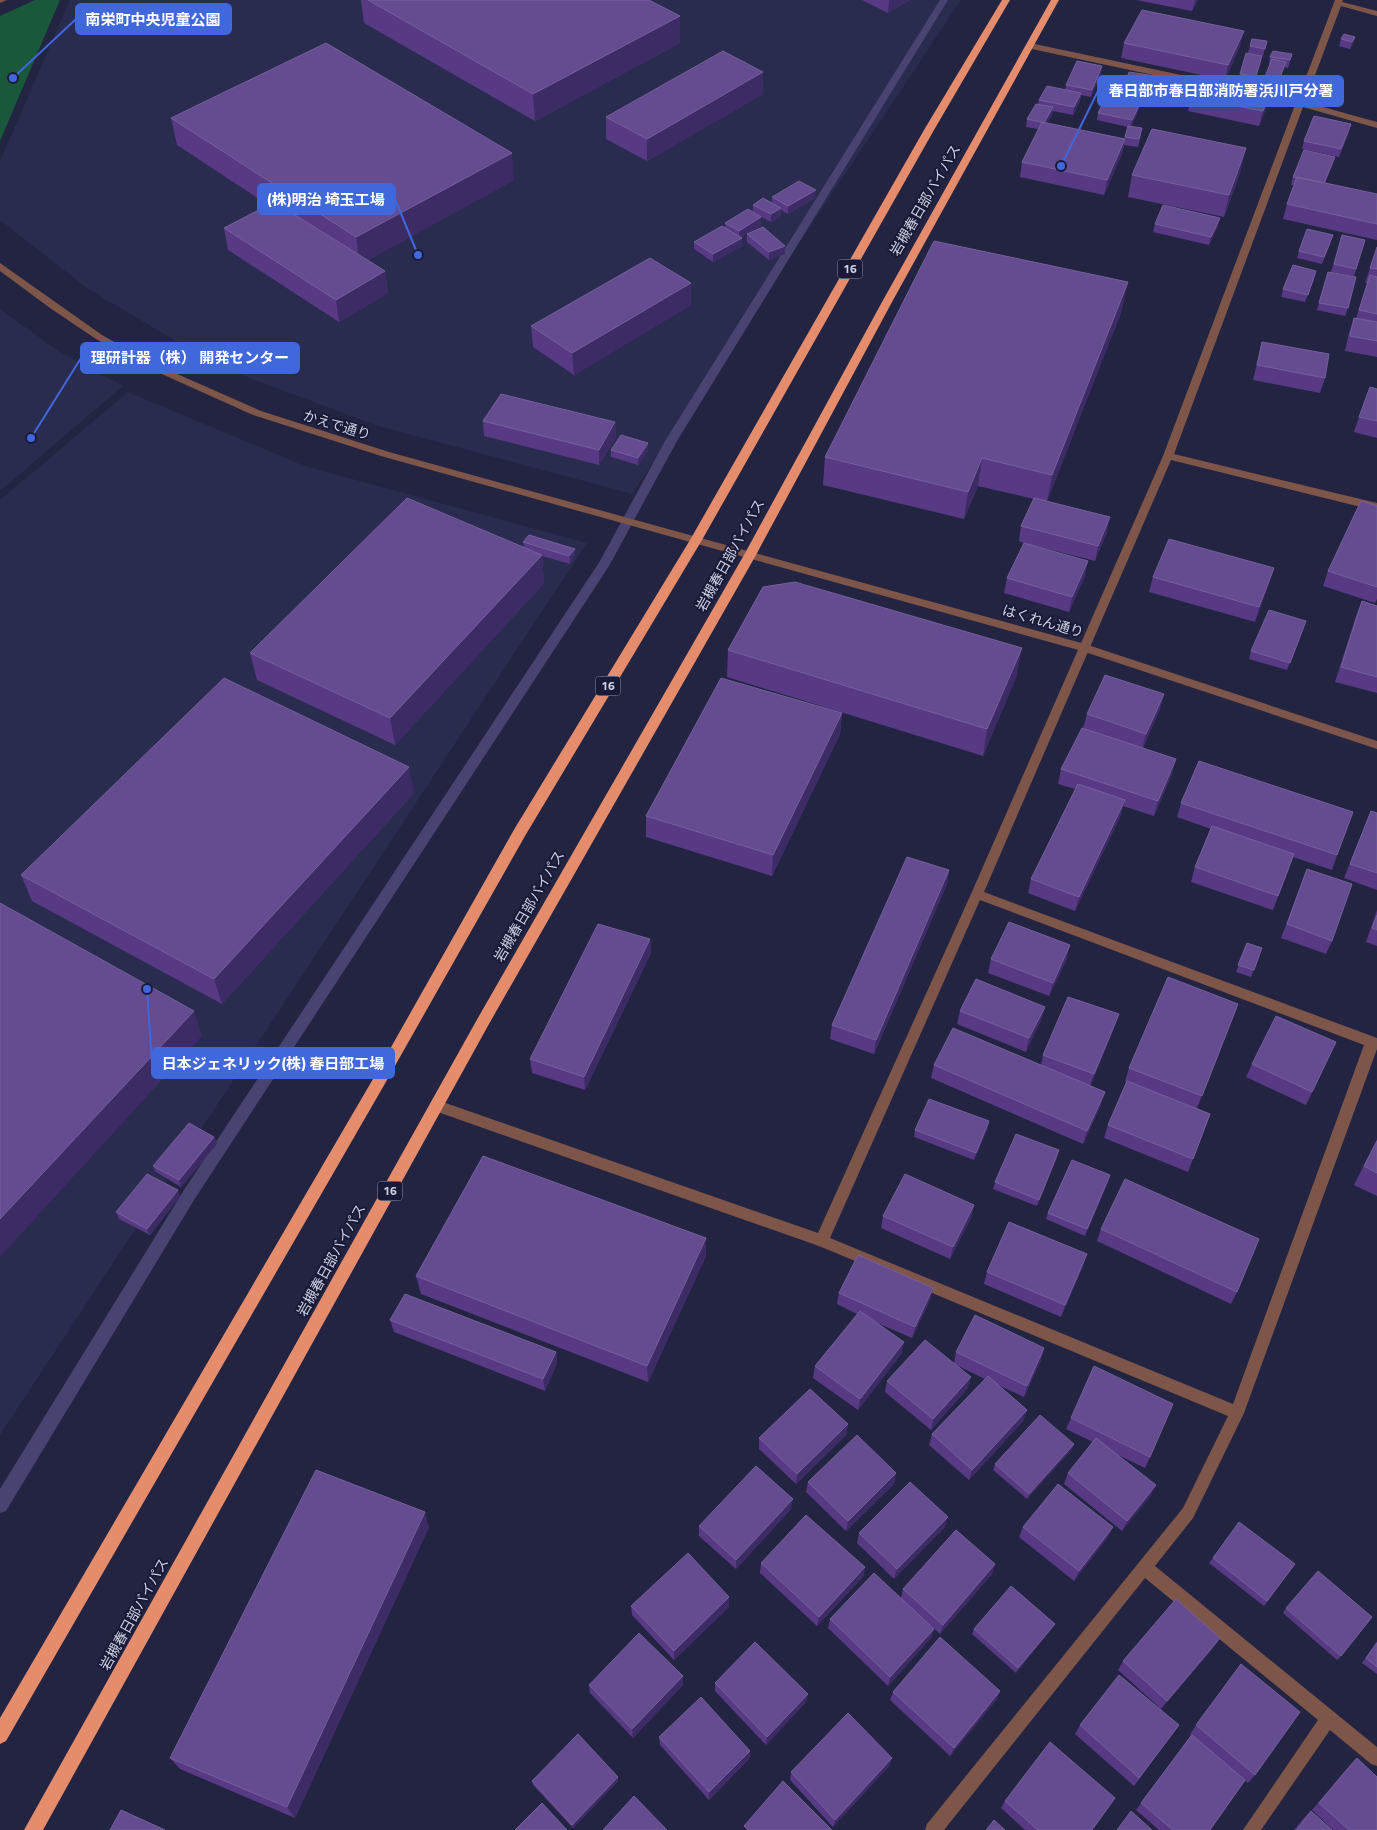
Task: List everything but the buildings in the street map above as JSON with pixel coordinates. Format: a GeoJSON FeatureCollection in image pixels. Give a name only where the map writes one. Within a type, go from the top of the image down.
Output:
{"type":"FeatureCollection","features":[{"type":"Feature","properties":{"kind":"highway","name":"16"},"geometry":{"type":"LineString","coordinates":[[0,1735],[378,1083],[520,832],[696,540],[929,130],[1006,0]]}},
{"type":"Feature","properties":{"kind":"highway","name":"岩槻春日部バイパス"},"geometry":{"type":"LineString","coordinates":[[33,1830],[437,1106],[750,555],[882,311],[1055,0]]}},
{"type":"Feature","properties":{"kind":"street"},"geometry":{"type":"LineString","coordinates":[[822,1241],[977,894],[1168,456],[1338,2],[1377,14]]}},
{"type":"Feature","properties":{"kind":"street"},"geometry":{"type":"LineString","coordinates":[[1030,46],[1224,88]]}},
{"type":"Feature","properties":{"kind":"street"},"geometry":{"type":"LineString","coordinates":[[1243,92],[1301,104],[1377,125]]}},
{"type":"Feature","properties":{"kind":"street","name":"かえで通り"},"geometry":{"type":"LineString","coordinates":[[0,266],[52,306],[99,337],[147,364],[257,414],[385,454],[696,540]]}},
{"type":"Feature","properties":{"kind":"street"},"geometry":{"type":"LineString","coordinates":[[1168,456],[1377,507]]}},
{"type":"Feature","properties":{"kind":"street","name":"はくれん通り"},"geometry":{"type":"LineString","coordinates":[[696,540],[1085,648],[1377,745]]}},
{"type":"Feature","properties":{"kind":"street"},"geometry":{"type":"LineString","coordinates":[[933,1830],[1188,1514],[1237,1413],[1375,1043],[977,894]]}},
{"type":"Feature","properties":{"kind":"street"},"geometry":{"type":"LineString","coordinates":[[437,1106],[822,1241],[1237,1413]]}},
{"type":"Feature","properties":{"kind":"street"},"geometry":{"type":"LineString","coordinates":[[1145,1568],[1377,1758]]}},
{"type":"Feature","properties":{"kind":"street"},"geometry":{"type":"LineString","coordinates":[[1251,1830],[1329,1718]]}},
{"type":"Feature","properties":{"kind":"shaded area"},"geometry":{"type":"Polygon","coordinates":[[[70,0],[961,0],[632,494],[378,426],[218,366],[88,289],[0,220],[0,161],[70,0]]]}},
{"type":"Feature","properties":{"kind":"shaded area"},"geometry":{"type":"Polygon","coordinates":[[[0,309],[60,352],[123,386],[0,491],[0,309]]]}},
{"type":"Feature","properties":{"kind":"shaded area"},"geometry":{"type":"Polygon","coordinates":[[[128,392],[305,466],[587,543],[0,1435],[0,500],[128,392]]]}},
{"type":"Feature","properties":{"kind":"green space"},"geometry":{"type":"Polygon","coordinates":[[[35,0],[60,0],[0,141],[0,16],[35,0]]]}},
{"type":"Feature","properties":{"kind":"waterway"},"geometry":{"type":"LineString","coordinates":[[0,1505],[189,1195],[605,563],[671,441],[944,0]]}},
{"type":"Feature","properties":{"kind":"place","name":"南栄町中央児童公園"},"geometry":{"type":"Point","coordinates":[13,78]}},
{"type":"Feature","properties":{"kind":"place","name":"春日部市春日部消防署浜川戸分署"},"geometry":{"type":"Point","coordinates":[1061,166]}},
{"type":"Feature","properties":{"kind":"place","name":"(株)明治 埼玉工場"},"geometry":{"type":"Point","coordinates":[418,255]}},
{"type":"Feature","properties":{"kind":"place","name":"理研計器（株） 開発センター"},"geometry":{"type":"Point","coordinates":[31,438]}},
{"type":"Feature","properties":{"kind":"place","name":"日本ジェネリック(株) 春日部工場"},"geometry":{"type":"Point","coordinates":[147,989]}}]}
